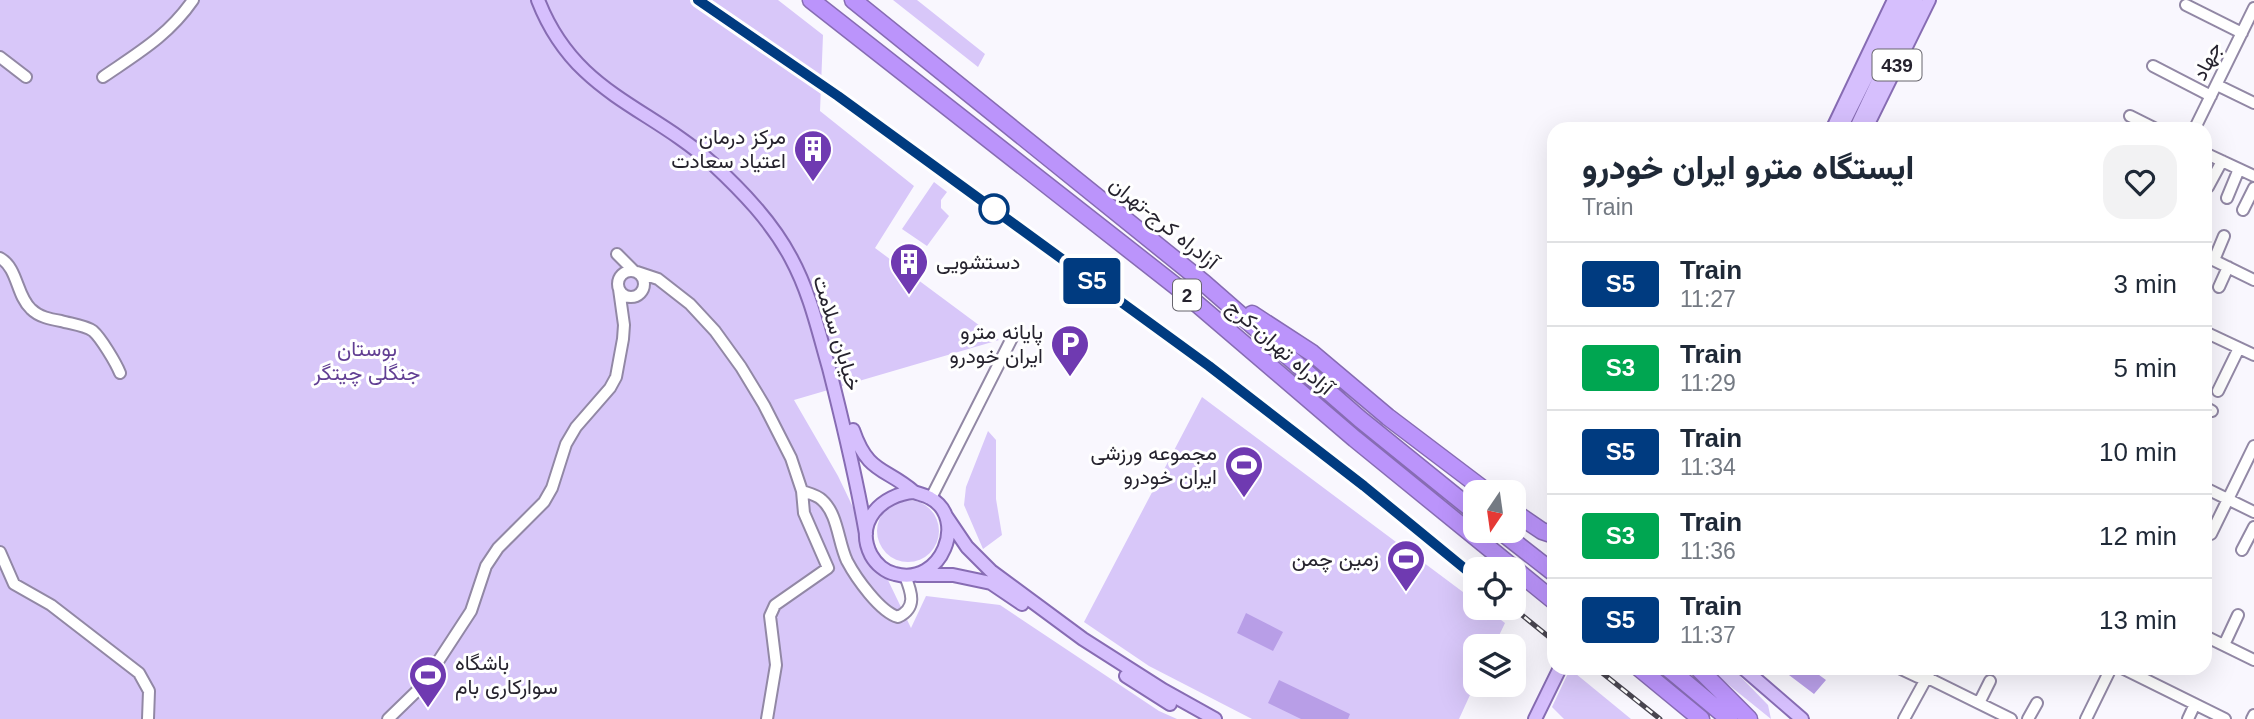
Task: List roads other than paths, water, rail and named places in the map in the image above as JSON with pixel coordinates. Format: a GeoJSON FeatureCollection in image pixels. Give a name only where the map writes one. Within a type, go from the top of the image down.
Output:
{"type":"FeatureCollection","features":[{"type":"Feature","properties":{"kind":"highway","name":"آزادراه تهران-کرج"},"geometry":{"type":"LineString","coordinates":[[811,0],[1182,291],[1355,439],[1547,595]]}},
{"type":"Feature","properties":{"kind":"highway","name":"آزادراه کرج-تهران"},"geometry":{"type":"LineString","coordinates":[[853,0],[1204,283],[1360,419],[1463,502]]}},
{"type":"Feature","properties":{"kind":"highway"},"geometry":{"type":"LineString","coordinates":[[1204,283],[1312,353],[1388,417],[1471,480]]}},
{"type":"Feature","properties":{"kind":"highway"},"geometry":{"type":"LineString","coordinates":[[1526,520],[1547,533]]}},
{"type":"Feature","properties":{"kind":"highway"},"geometry":{"type":"LineString","coordinates":[[1516,543],[1547,568]]}},
{"type":"Feature","properties":{"kind":"highway"},"geometry":{"type":"LineString","coordinates":[[1648,675],[1702,719]]}},
{"type":"Feature","properties":{"kind":"highway"},"geometry":{"type":"LineString","coordinates":[[1676,675],[1729,719]]}},
{"type":"Feature","properties":{"kind":"highway"},"geometry":{"type":"LineString","coordinates":[[1705,675],[1749,719]]}},
{"type":"Feature","properties":{"kind":"main road","name":"خیابان سلامت"},"geometry":{"type":"LineString","coordinates":[[538,0],[548,24],[585,72],[611,94],[698,143],[764,208],[798,254],[809,277],[846,410],[864,455],[872,465],[914,492]]}},
{"type":"Feature","properties":{"kind":"main road","name":"خیابان سلامت"},"geometry":{"type":"LineString","coordinates":[[544,0],[552,20],[582,63],[605,83],[663,123],[711,163],[773,228],[790,256],[815,312],[849,442],[866,534]]}},
{"type":"Feature","properties":{"kind":"main road"},"geometry":{"type":"LineString","coordinates":[[802,0],[832,18]]}},
{"type":"Feature","properties":{"kind":"main road","name":"439"},"geometry":{"type":"LineString","coordinates":[[1869,122],[1928,0]]}},
{"type":"Feature","properties":{"kind":"main road"},"geometry":{"type":"LineString","coordinates":[[1844,122],[1905,3]]}},
{"type":"Feature","properties":{"kind":"main road"},"geometry":{"type":"LineString","coordinates":[[1858,122],[1905,3]]}},
{"type":"Feature","properties":{"kind":"main road","name":"439"},"geometry":{"type":"LineString","coordinates":[[1837,122],[1905,3]]}},
{"type":"Feature","properties":{"kind":"main road"},"geometry":{"type":"LineString","coordinates":[[1199,719],[1148,692],[991,583],[953,575],[892,574],[881,567],[872,558],[867,547],[866,534],[873,511],[882,503],[904,493],[914,492],[931,498],[967,547],[990,571],[1083,639],[1163,690],[1215,719]]}},
{"type":"Feature","properties":{"kind":"main road"},"geometry":{"type":"LineString","coordinates":[[911,576],[930,569],[940,559],[946,547],[946,516]]}},
{"type":"Feature","properties":{"kind":"main road"},"geometry":{"type":"LineString","coordinates":[[1535,719],[1557,675]]}},
{"type":"Feature","properties":{"kind":"main road"},"geometry":{"type":"LineString","coordinates":[[1751,675],[1802,719]]}},
{"type":"Feature","properties":{"kind":"street"},"geometry":{"type":"LineString","coordinates":[[103,77],[157,41],[179,20],[193,0]]}},
{"type":"Feature","properties":{"kind":"street"},"geometry":{"type":"LineString","coordinates":[[2186,5],[2248,27]]}},
{"type":"Feature","properties":{"kind":"street","name":"جهاد"},"geometry":{"type":"LineString","coordinates":[[2198,122],[2248,27],[2254,8]]}},
{"type":"Feature","properties":{"kind":"street"},"geometry":{"type":"LineString","coordinates":[[0,57],[26,77]]}},
{"type":"Feature","properties":{"kind":"street"},"geometry":{"type":"LineString","coordinates":[[2153,66],[2211,96]]}},
{"type":"Feature","properties":{"kind":"street"},"geometry":{"type":"LineString","coordinates":[[2217,85],[2254,103]]}},
{"type":"Feature","properties":{"kind":"street"},"geometry":{"type":"LineString","coordinates":[[2130,116],[2142,122]]}},
{"type":"Feature","properties":{"kind":"street"},"geometry":{"type":"LineString","coordinates":[[2212,156],[2254,176]]}},
{"type":"Feature","properties":{"kind":"street"},"geometry":{"type":"LineString","coordinates":[[2212,180],[2222,161]]}},
{"type":"Feature","properties":{"kind":"street"},"geometry":{"type":"LineString","coordinates":[[2227,198],[2239,169]]}},
{"type":"Feature","properties":{"kind":"street"},"geometry":{"type":"LineString","coordinates":[[2243,210],[2254,188]]}},
{"type":"Feature","properties":{"kind":"street"},"geometry":{"type":"LineString","coordinates":[[2212,254],[2224,236]]}},
{"type":"Feature","properties":{"kind":"street"},"geometry":{"type":"LineString","coordinates":[[388,719],[422,686],[471,611],[486,566],[498,548],[544,502],[552,488],[566,444],[576,427],[610,388],[616,377],[624,339],[617,254],[645,282],[623,317]]}},
{"type":"Feature","properties":{"kind":"street"},"geometry":{"type":"LineString","coordinates":[[0,258],[6,261],[31,309],[45,318],[94,332],[115,360],[120,373]]}},
{"type":"Feature","properties":{"kind":"street"},"geometry":{"type":"LineString","coordinates":[[2212,259],[2254,280]]}},
{"type":"Feature","properties":{"kind":"street"},"geometry":{"type":"LineString","coordinates":[[2219,287],[2228,267]]}},
{"type":"Feature","properties":{"kind":"street"},"geometry":{"type":"LineString","coordinates":[[620,277],[625,272],[636,271],[657,279],[672,289],[715,331],[741,367],[791,458],[802,491],[804,513],[828,568],[775,605],[770,615],[776,665],[766,719]]}},
{"type":"Feature","properties":{"kind":"street"},"geometry":{"type":"LineString","coordinates":[[619,289],[629,298],[656,288],[672,289]]}},
{"type":"Feature","properties":{"kind":"street"},"geometry":{"type":"LineString","coordinates":[[931,498],[1014,334]]}},
{"type":"Feature","properties":{"kind":"street"},"geometry":{"type":"LineString","coordinates":[[2212,335],[2254,355]]}},
{"type":"Feature","properties":{"kind":"street"},"geometry":{"type":"LineString","coordinates":[[2218,391],[2239,348]]}},
{"type":"Feature","properties":{"kind":"street"},"geometry":{"type":"LineString","coordinates":[[2212,532],[2254,446]]}},
{"type":"Feature","properties":{"kind":"street"},"geometry":{"type":"LineString","coordinates":[[2212,484],[2254,512]]}},
{"type":"Feature","properties":{"kind":"street"},"geometry":{"type":"LineString","coordinates":[[2212,490],[2254,504]]}},
{"type":"Feature","properties":{"kind":"street"},"geometry":{"type":"LineString","coordinates":[[802,491],[822,500],[830,512],[847,561],[880,608],[898,617],[907,613],[912,604],[911,576]]}},
{"type":"Feature","properties":{"kind":"street"},"geometry":{"type":"LineString","coordinates":[[2242,550],[2254,527]]}},
{"type":"Feature","properties":{"kind":"street"},"geometry":{"type":"LineString","coordinates":[[0,552],[14,584],[51,605],[139,673],[149,691],[148,719]]}},
{"type":"Feature","properties":{"kind":"street"},"geometry":{"type":"LineString","coordinates":[[2224,646],[2238,615]]}},
{"type":"Feature","properties":{"kind":"street"},"geometry":{"type":"LineString","coordinates":[[2212,640],[2254,660]]}},
{"type":"Feature","properties":{"kind":"street"},"geometry":{"type":"LineString","coordinates":[[1904,719],[1929,675]]}},
{"type":"Feature","properties":{"kind":"street"},"geometry":{"type":"LineString","coordinates":[[1933,675],[2011,719]]}},
{"type":"Feature","properties":{"kind":"street"},"geometry":{"type":"LineString","coordinates":[[2086,719],[2108,675]]}},
{"type":"Feature","properties":{"kind":"street"},"geometry":{"type":"LineString","coordinates":[[2136,675],[2195,704],[2212,716]]}},
{"type":"Feature","properties":{"kind":"street"},"geometry":{"type":"LineString","coordinates":[[1979,703],[1990,681]]}},
{"type":"Feature","properties":{"kind":"street"},"geometry":{"type":"LineString","coordinates":[[2028,719],[2037,703]]}},
{"type":"Feature","properties":{"kind":"street"},"geometry":{"type":"LineString","coordinates":[[2188,719],[2195,704]]}},
{"type":"Feature","properties":{"kind":"railway"},"geometry":{"type":"LineString","coordinates":[[698,0],[896,138],[1092,280],[1286,426],[1463,567]]}},
{"type":"Feature","properties":{"kind":"railway"},"geometry":{"type":"LineString","coordinates":[[1526,618],[1547,635]]}},
{"type":"Feature","properties":{"kind":"railway"},"geometry":{"type":"LineString","coordinates":[[1605,675],[1660,719]]}},
{"type":"Feature","properties":{"kind":"train","name":"S5"},"geometry":{"type":"LineString","coordinates":[[698,0],[838,96],[1209,366],[1364,486],[1463,567]]}},
{"type":"Feature","properties":{"kind":"place","name":"مرکز درمان اعتیاد سعادت"},"geometry":{"type":"Point","coordinates":[813,183]}},
{"type":"Feature","properties":{"kind":"place","name":"دستشویی"},"geometry":{"type":"Point","coordinates":[909,296]}},
{"type":"Feature","properties":{"kind":"place","name":"پایانه مترو ایران خودرو"},"geometry":{"type":"Point","coordinates":[1070,378]}},
{"type":"Feature","properties":{"kind":"place","name":"مجموعه ورزشی ایران خودرو"},"geometry":{"type":"Point","coordinates":[1244,499]}},
{"type":"Feature","properties":{"kind":"place","name":"زمین چمن"},"geometry":{"type":"Point","coordinates":[1406,593]}},
{"type":"Feature","properties":{"kind":"place","name":"باشگاه سوارکاری بام"},"geometry":{"type":"Point","coordinates":[428,709]}},
{"type":"Feature","properties":{"kind":"park label","name":"بوستان جنگلی چیتگر"},"geometry":{"type":"Point","coordinates":[367,361]}}]}
